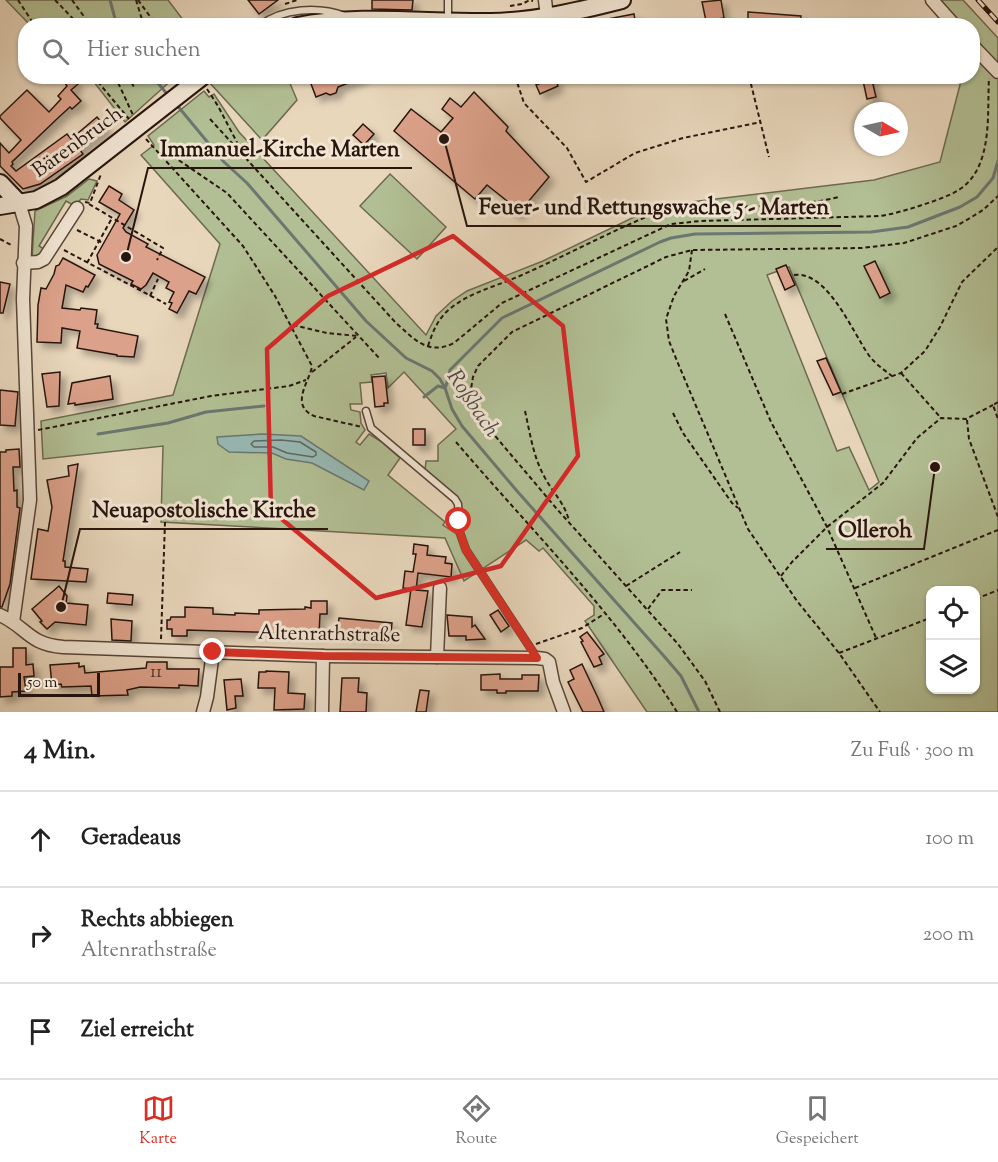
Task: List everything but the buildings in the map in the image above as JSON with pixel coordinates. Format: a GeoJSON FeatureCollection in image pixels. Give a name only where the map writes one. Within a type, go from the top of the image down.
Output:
{"type":"FeatureCollection","features":[{"type":"Feature","properties":{"kind":"main road"},"geometry":{"type":"LineString","coordinates":[[504,18],[542,6],[597,6],[622,0]]}},
{"type":"Feature","properties":{"kind":"main road","name":"Bärenbruch"},"geometry":{"type":"LineString","coordinates":[[0,206],[45,197],[61,188],[194,84]]}},
{"type":"Feature","properties":{"kind":"main road"},"geometry":{"type":"LineString","coordinates":[[0,183],[19,203]]}},
{"type":"Feature","properties":{"kind":"street"},"geometry":{"type":"LineString","coordinates":[[575,0],[597,6]]}},
{"type":"Feature","properties":{"kind":"street"},"geometry":{"type":"LineString","coordinates":[[932,0],[948,18]]}},
{"type":"Feature","properties":{"kind":"street"},"geometry":{"type":"LineString","coordinates":[[980,53],[994,68]]}},
{"type":"Feature","properties":{"kind":"street"},"geometry":{"type":"LineString","coordinates":[[13,621],[30,500],[23,263],[26,226],[19,203]]}},
{"type":"Feature","properties":{"kind":"street"},"geometry":{"type":"LineString","coordinates":[[23,263],[38,262],[44,259],[83,206]]}},
{"type":"Feature","properties":{"kind":"street"},"geometry":{"type":"LineString","coordinates":[[437,657],[440,588]]}},
{"type":"Feature","properties":{"kind":"street","name":"Altenrathstraße"},"geometry":{"type":"LineString","coordinates":[[0,615],[13,621],[39,643],[49,645],[323,656],[537,658]]}},
{"type":"Feature","properties":{"kind":"street"},"geometry":{"type":"LineString","coordinates":[[203,712],[213,652]]}},
{"type":"Feature","properties":{"kind":"street"},"geometry":{"type":"LineString","coordinates":[[322,712],[323,656]]}},
{"type":"Feature","properties":{"kind":"street"},"geometry":{"type":"LineString","coordinates":[[537,658],[549,662],[553,682],[564,712]]}},
{"type":"Feature","properties":{"kind":"lane"},"geometry":{"type":"LineString","coordinates":[[448,0],[448,18]]}},
{"type":"Feature","properties":{"kind":"lane"},"geometry":{"type":"LineString","coordinates":[[278,18],[314,9],[351,18]]}},
{"type":"Feature","properties":{"kind":"lane"},"geometry":{"type":"LineString","coordinates":[[366,411],[371,428],[455,499],[458,504],[460,533],[466,550],[537,658]]}},
{"type":"Feature","properties":{"kind":"path"},"geometry":{"type":"LineString","coordinates":[[18,0],[30,18]]}},
{"type":"Feature","properties":{"kind":"path"},"geometry":{"type":"LineString","coordinates":[[55,0],[72,18]]}},
{"type":"Feature","properties":{"kind":"path"},"geometry":{"type":"LineString","coordinates":[[72,0],[85,18]]}},
{"type":"Feature","properties":{"kind":"path"},"geometry":{"type":"LineString","coordinates":[[137,0],[142,18]]}},
{"type":"Feature","properties":{"kind":"path"},"geometry":{"type":"LineString","coordinates":[[137,0],[151,18]]}},
{"type":"Feature","properties":{"kind":"path"},"geometry":{"type":"LineString","coordinates":[[282,5],[288,0]]}},
{"type":"Feature","properties":{"kind":"path"},"geometry":{"type":"LineString","coordinates":[[522,4],[530,0],[542,6]]}},
{"type":"Feature","properties":{"kind":"path"},"geometry":{"type":"LineString","coordinates":[[210,119],[396,323],[418,343],[445,347],[454,343],[502,303],[671,224],[700,220],[880,216],[904,211],[951,194],[964,186],[979,165],[988,122],[994,68]]}},
{"type":"Feature","properties":{"kind":"path"},"geometry":{"type":"LineString","coordinates":[[100,84],[130,119]]}},
{"type":"Feature","properties":{"kind":"path"},"geometry":{"type":"LineString","coordinates":[[119,84],[133,116]]}},
{"type":"Feature","properties":{"kind":"path"},"geometry":{"type":"LineString","coordinates":[[132,84],[135,89]]}},
{"type":"Feature","properties":{"kind":"path"},"geometry":{"type":"LineString","coordinates":[[205,84],[247,160]]}},
{"type":"Feature","properties":{"kind":"path"},"geometry":{"type":"LineString","coordinates":[[518,84],[524,103],[567,148],[586,182],[635,153],[683,138],[761,122]]}},
{"type":"Feature","properties":{"kind":"path"},"geometry":{"type":"LineString","coordinates":[[751,84],[769,157]]}},
{"type":"Feature","properties":{"kind":"path"},"geometry":{"type":"LineString","coordinates":[[152,147],[243,246],[292,325],[312,366],[312,372]]}},
{"type":"Feature","properties":{"kind":"path"},"geometry":{"type":"LineString","coordinates":[[158,153],[168,154],[227,193],[380,359]]}},
{"type":"Feature","properties":{"kind":"path"},"geometry":{"type":"LineString","coordinates":[[102,173],[90,203],[81,201],[83,206],[112,218],[163,248],[157,260]]}},
{"type":"Feature","properties":{"kind":"path"},"geometry":{"type":"LineString","coordinates":[[720,712],[705,681],[678,644],[569,523],[491,431],[476,409],[471,389],[478,366],[500,342],[524,326],[666,257],[692,250],[862,248],[904,243],[956,226],[983,210],[998,196]]}},
{"type":"Feature","properties":{"kind":"path"},"geometry":{"type":"LineString","coordinates":[[428,346],[434,328],[440,319],[466,298],[663,210],[816,202],[839,197]]}},
{"type":"Feature","properties":{"kind":"path"},"geometry":{"type":"LineString","coordinates":[[87,263],[112,218]]}},
{"type":"Feature","properties":{"kind":"path"},"geometry":{"type":"LineString","coordinates":[[74,229],[103,243]]}},
{"type":"Feature","properties":{"kind":"path"},"geometry":{"type":"LineString","coordinates":[[0,239],[15,247]]}},
{"type":"Feature","properties":{"kind":"path"},"geometry":{"type":"LineString","coordinates":[[842,394],[901,373],[925,351],[935,338],[962,282],[998,247]]}},
{"type":"Feature","properties":{"kind":"path"},"geometry":{"type":"LineString","coordinates":[[62,249],[166,304]]}},
{"type":"Feature","properties":{"kind":"path"},"geometry":{"type":"LineString","coordinates":[[692,250],[689,271],[674,296],[666,319],[669,341],[748,529],[802,607],[839,653],[880,712]]}},
{"type":"Feature","properties":{"kind":"path"},"geometry":{"type":"LineString","coordinates":[[683,281],[705,269]]}},
{"type":"Feature","properties":{"kind":"path"},"geometry":{"type":"LineString","coordinates":[[794,275],[807,275],[822,287],[848,319],[868,355],[892,376]]}},
{"type":"Feature","properties":{"kind":"path"},"geometry":{"type":"LineString","coordinates":[[150,296],[158,279]]}},
{"type":"Feature","properties":{"kind":"path"},"geometry":{"type":"LineString","coordinates":[[725,314],[771,422],[827,527],[878,640]]}},
{"type":"Feature","properties":{"kind":"path"},"geometry":{"type":"LineString","coordinates":[[292,325],[327,333],[358,336]]}},
{"type":"Feature","properties":{"kind":"path"},"geometry":{"type":"LineString","coordinates":[[358,336],[312,372],[306,380],[304,408],[307,413],[325,419],[371,428]]}},
{"type":"Feature","properties":{"kind":"path"},"geometry":{"type":"LineString","coordinates":[[901,373],[941,418]]}},
{"type":"Feature","properties":{"kind":"path"},"geometry":{"type":"LineString","coordinates":[[38,430],[190,399],[297,384],[306,380]]}},
{"type":"Feature","properties":{"kind":"path"},"geometry":{"type":"LineString","coordinates":[[781,576],[827,527],[882,483],[917,438],[941,418],[966,419],[998,402]]}},
{"type":"Feature","properties":{"kind":"path"},"geometry":{"type":"LineString","coordinates":[[993,405],[998,419]]}},
{"type":"Feature","properties":{"kind":"path"},"geometry":{"type":"LineString","coordinates":[[525,411],[533,448],[544,476],[567,510],[569,523]]}},
{"type":"Feature","properties":{"kind":"path"},"geometry":{"type":"LineString","coordinates":[[673,413],[732,503],[740,509]]}},
{"type":"Feature","properties":{"kind":"path"},"geometry":{"type":"LineString","coordinates":[[966,419],[969,439],[998,517]]}},
{"type":"Feature","properties":{"kind":"path"},"geometry":{"type":"LineString","coordinates":[[456,442],[604,614],[657,681],[677,712]]}},
{"type":"Feature","properties":{"kind":"path"},"geometry":{"type":"LineString","coordinates":[[160,651],[165,522]]}},
{"type":"Feature","properties":{"kind":"path"},"geometry":{"type":"LineString","coordinates":[[855,588],[998,530]]}},
{"type":"Feature","properties":{"kind":"path"},"geometry":{"type":"LineString","coordinates":[[626,586],[680,552]]}},
{"type":"Feature","properties":{"kind":"path"},"geometry":{"type":"LineString","coordinates":[[647,610],[662,590],[692,590]]}},
{"type":"Feature","properties":{"kind":"path"},"geometry":{"type":"LineString","coordinates":[[980,597],[998,590]]}},
{"type":"Feature","properties":{"kind":"path"},"geometry":{"type":"LineString","coordinates":[[529,646],[582,628],[604,614]]}},
{"type":"Feature","properties":{"kind":"path"},"geometry":{"type":"LineString","coordinates":[[839,653],[878,640],[926,620]]}},
{"type":"Feature","properties":{"kind":"highlighted area"},"geometry":{"type":"Polygon","coordinates":[[[453,236],[563,326],[578,456],[501,566],[376,598],[271,510],[267,349],[328,296],[453,236]]]}},
{"type":"Feature","properties":{"kind":"green space"},"geometry":{"type":"Polygon","coordinates":[[[6,0],[168,0],[182,18],[23,18],[6,0]]]}},
{"type":"Feature","properties":{"kind":"green space"},"geometry":{"type":"Polygon","coordinates":[[[932,0],[963,0],[980,18],[949,18],[932,0]]]}},
{"type":"Feature","properties":{"kind":"green space"},"geometry":{"type":"Polygon","coordinates":[[[980,18],[998,38],[998,712],[647,712],[585,621],[594,615],[594,606],[543,548],[539,551],[526,540],[464,581],[445,538],[161,522],[163,446],[43,459],[41,421],[173,395],[220,244],[141,155],[154,145],[148,136],[204,91],[209,97],[214,94],[239,132],[426,335],[436,316],[467,291],[543,261],[657,206],[874,180],[940,162],[960,84],[980,84],[980,58],[982,55],[980,53],[980,18]],[[789,267],[767,275],[837,451],[849,447],[869,490],[879,482],[789,267]],[[404,372],[388,388],[386,373],[371,375],[372,382],[360,383],[362,404],[350,404],[351,410],[360,412],[361,423],[365,430],[356,442],[360,445],[369,434],[400,458],[388,475],[445,522],[443,525],[464,539],[461,505],[456,496],[425,470],[426,461],[438,461],[438,445],[456,429],[404,372]]]}},
{"type":"Feature","properties":{"kind":"green space"},"geometry":{"type":"Polygon","coordinates":[[[95,84],[167,84],[125,122],[95,84]]]}},
{"type":"Feature","properties":{"kind":"green space"},"geometry":{"type":"Polygon","coordinates":[[[211,84],[290,84],[297,100],[262,140],[211,84]]]}},
{"type":"Feature","properties":{"kind":"green space"},"geometry":{"type":"Polygon","coordinates":[[[390,174],[446,227],[417,259],[360,206],[390,174]]]}},
{"type":"Feature","properties":{"kind":"green space"},"geometry":{"type":"Polygon","coordinates":[[[89,179],[97,181],[88,200],[81,199],[75,206],[66,201],[39,246],[47,251],[43,255],[32,258],[35,211],[67,196],[89,179]]]}},
{"type":"Feature","properties":{"kind":"water"},"geometry":{"type":"Polygon","coordinates":[[[262,434],[301,436],[369,481],[364,490],[312,463],[286,459],[272,453],[229,452],[218,444],[217,437],[262,434]]]}},
{"type":"Feature","properties":{"kind":"waterway","name":"Roßbach"},"geometry":{"type":"LineString","coordinates":[[110,0],[115,18]]}},
{"type":"Feature","properties":{"kind":"waterway","name":"Roßbach"},"geometry":{"type":"LineString","coordinates":[[159,84],[168,95]]}},
{"type":"Feature","properties":{"kind":"waterway","name":"Roßbach"},"geometry":{"type":"LineString","coordinates":[[176,104],[224,162],[247,183],[366,321],[406,358],[432,371],[440,379],[452,409],[462,426],[681,676],[699,712]]}},
{"type":"Feature","properties":{"kind":"waterway"},"geometry":{"type":"LineString","coordinates":[[446,386],[450,370],[502,318],[660,242],[695,234],[871,232],[908,227],[960,207],[977,197],[993,178],[998,161]]}},
{"type":"Feature","properties":{"kind":"waterway"},"geometry":{"type":"LineString","coordinates":[[424,397],[438,386],[445,388]]}},
{"type":"Feature","properties":{"kind":"waterway"},"geometry":{"type":"LineString","coordinates":[[98,434],[168,423],[206,412],[264,406]]}},
{"type":"Feature","properties":{"kind":"railway"},"geometry":{"type":"LineString","coordinates":[[978,0],[998,22]]}},
{"type":"Feature","properties":{"kind":"place","name":"Feuer- und Rettungswache 5 - Marten"},"geometry":{"type":"Point","coordinates":[444,139]}},
{"type":"Feature","properties":{"kind":"place","name":"Immanuel-Kirche Marten"},"geometry":{"type":"Point","coordinates":[126,257]}},
{"type":"Feature","properties":{"kind":"place","name":"Olleroh"},"geometry":{"type":"Point","coordinates":[935,467]}},
{"type":"Feature","properties":{"kind":"place","name":"Neuapostolische Kirche"},"geometry":{"type":"Point","coordinates":[61,607]}},
{"type":"Feature","properties":{"kind":"route"},"geometry":{"type":"LineString","coordinates":[[213,652],[323,656],[537,658],[466,550],[460,533],[459,521]]}}]}
